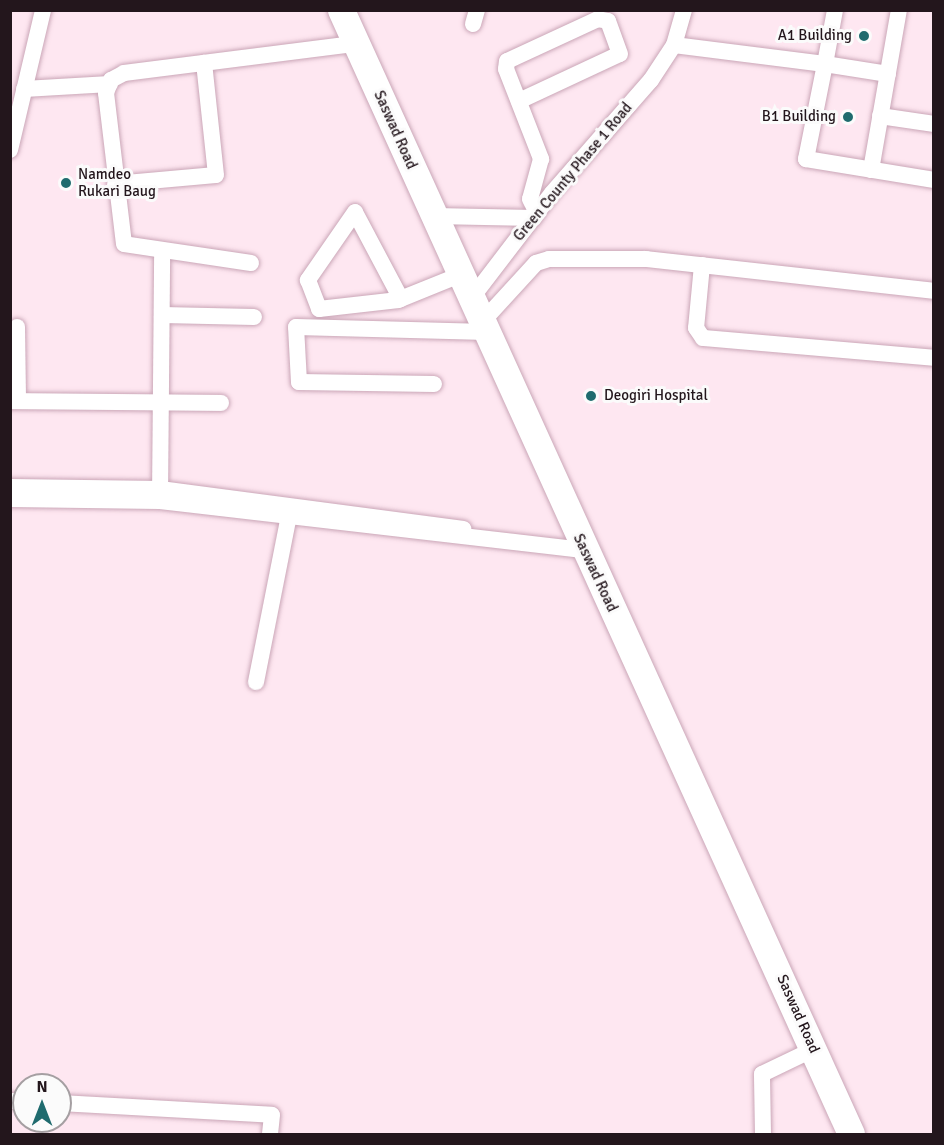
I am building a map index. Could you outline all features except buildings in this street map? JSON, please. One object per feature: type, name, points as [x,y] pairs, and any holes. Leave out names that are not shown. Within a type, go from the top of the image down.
[{"type":"highway","name":"Saswad Road","points":[[343,11],[355,44],[851,1134]]},
{"type":"street","points":[[10,150],[43,10]]},
{"type":"street","points":[[684,10],[674,45],[888,74]]},
{"type":"street","points":[[835,10],[806,159],[933,180]]},
{"type":"street","points":[[871,170],[899,10]]},
{"type":"street","points":[[434,216],[536,215],[530,199],[541,159],[506,69],[509,58],[598,19],[608,21],[620,54],[519,101]]},
{"type":"street","points":[[251,262],[124,244],[115,184],[106,93],[110,84],[124,73],[355,44]]},
{"type":"street","name":"Green County Phase 1 Road","points":[[480,318],[536,215],[674,45]]},
{"type":"street","points":[[115,184],[216,175],[204,63]]},
{"type":"street","points":[[24,89],[110,84]]},
{"type":"street","points":[[880,116],[933,124]]},
{"type":"street","points":[[401,299],[356,212],[308,280],[318,306],[401,299],[460,275]]},
{"type":"street","points":[[160,495],[162,254]]},
{"type":"street","points":[[434,384],[299,382],[296,327],[480,318],[537,263],[549,259],[702,265],[933,291]]},
{"type":"street","points":[[702,265],[696,328],[703,338],[933,358]]},
{"type":"street","points":[[162,315],[254,317]]},
{"type":"street","points":[[17,327],[14,401],[161,400],[221,403]]},
{"type":"street","points":[[13,495],[160,495],[582,545]]},
{"type":"street","points":[[256,682],[290,512]]},
{"type":"street","points":[[763,1134],[762,1074],[814,1049]]},
{"type":"street","points":[[72,1104],[272,1115],[270,1134]]},
{"type":"place","name":"A1 Building","points":[[864,36]]},
{"type":"place","name":"B1 Building","points":[[848,117]]},
{"type":"place","name":"Namdeo Rukari Baug","points":[[66,183]]},
{"type":"place","name":"Deogiri Hospital","points":[[591,396]]}]
